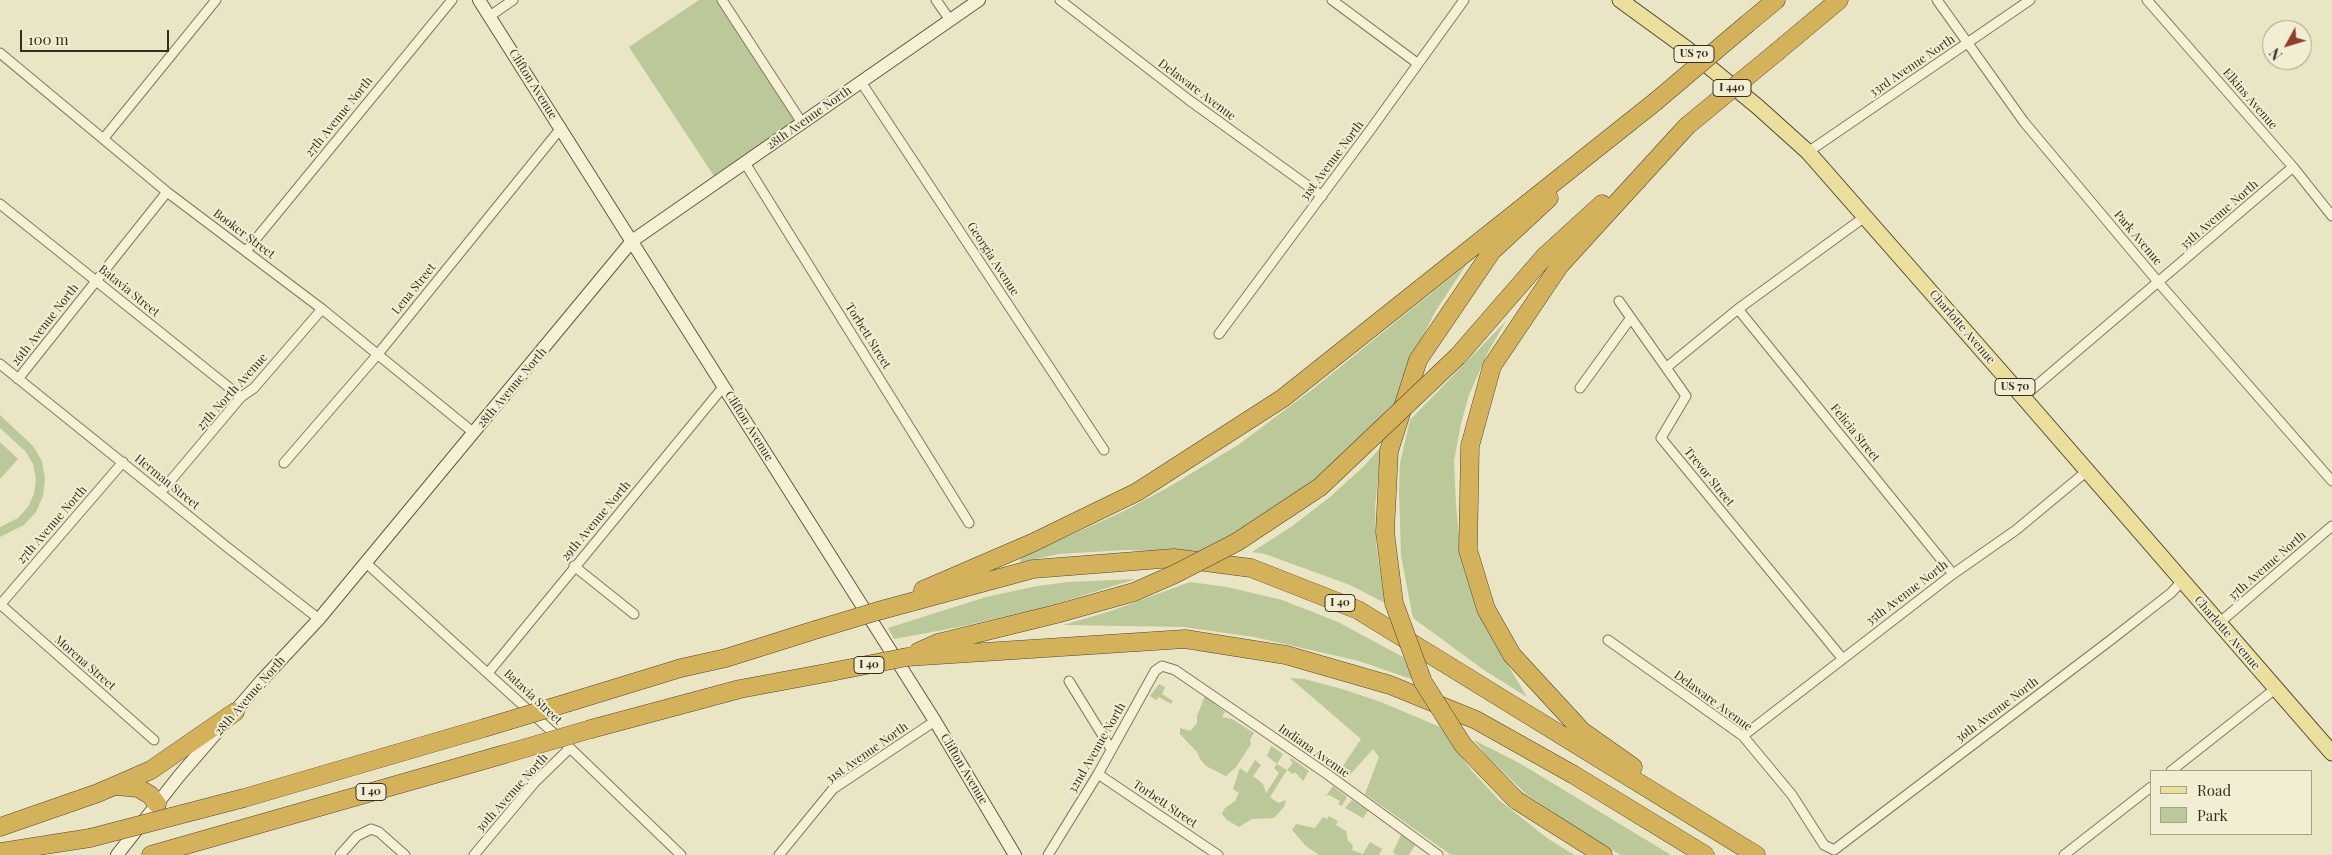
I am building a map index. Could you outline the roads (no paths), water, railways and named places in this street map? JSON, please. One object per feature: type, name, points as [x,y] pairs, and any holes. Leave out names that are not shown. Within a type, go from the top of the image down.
[{"type":"highway","points":[[878,611],[1032,542],[1137,492],[1283,398],[1655,102],[1776,0]]},
{"type":"highway","name":"I 440","points":[[1687,126],[1839,0]]},
{"type":"highway","points":[[1603,855],[1516,800],[1463,746],[1423,682],[1394,603],[1385,532],[1389,451],[1418,360],[1492,251],[1655,102]]},
{"type":"highway","points":[[908,657],[938,643],[1056,614],[1134,592],[1175,574],[1237,542],[1320,487],[1458,356],[1546,256],[1687,126]]},
{"type":"highway","points":[[1687,126],[1560,265],[1492,366],[1470,446],[1468,550],[1486,609],[1512,655],[1582,731],[1752,852]]},
{"type":"highway","name":"I 40","points":[[0,852],[90,838],[244,798],[681,668],[726,658],[878,611],[1033,569],[1174,558],[1252,568],[1358,610],[1752,852]]},
{"type":"highway","name":"I 40","points":[[151,855],[591,729],[740,689],[908,657],[1185,639],[1286,655],[1390,685],[1476,720],[1574,775],[1705,855]]},
{"type":"highway","points":[[0,827],[115,786],[165,761],[235,712]]},
{"type":"highway","points":[[115,786],[138,788],[150,795],[157,804]]},
{"type":"main road","name":"Clifton Avenue","points":[[479,0],[935,721],[1015,855]]},
{"type":"main road","name":"28th Avenue North","points":[[116,855],[235,712],[319,619],[632,241],[979,0]]},
{"type":"main road","name":"Charlotte Avenue","points":[[1620,0],[1686,48],[1758,107],[1808,152],[2024,397],[2218,624],[2332,753]]},
{"type":"street","points":[[104,138],[216,0]]},
{"type":"street","name":"27th Avenue North","points":[[246,250],[452,0]]},
{"type":"street","points":[[490,16],[513,0]]},
{"type":"street","points":[[722,0],[802,124]]},
{"type":"street","points":[[936,0],[950,20]]},
{"type":"street","name":"Delaware Avenue","points":[[1060,0],[1189,100],[1322,196]]},
{"type":"street","points":[[1332,0],[1417,63]]},
{"type":"street","name":"31st Avenue North","points":[[1219,334],[1464,0]]},
{"type":"street","name":"Park Avenue","points":[[1937,0],[2024,122],[2159,283],[2332,481]]},
{"type":"street","name":"33rd Avenue North","points":[[1808,152],[2030,0]]},
{"type":"street","name":"Elkins Avenue","points":[[2147,0],[2293,167],[2332,216]]},
{"type":"street","name":"Booker Street","points":[[0,53],[167,192],[322,309],[474,434]]},
{"type":"street","name":"Georgia Avenue","points":[[862,82],[1104,450]]},
{"type":"street","name":"Lena Street","points":[[284,463],[378,354],[561,128]]},
{"type":"street","name":"Torbett Street","points":[[745,163],[969,523]]},
{"type":"street","name":"35th Avenue North","points":[[2024,397],[2293,167]]},
{"type":"street","name":"26th Avenue North","points":[[18,379],[167,192]]},
{"type":"street","name":"Batavia Street","points":[[0,204],[242,397]]},
{"type":"street","points":[[1667,367],[1738,309],[1866,216]]},
{"type":"street","name":"Trevor Street","points":[[1619,301],[1686,396],[1662,438],[1842,658]]},
{"type":"street","name":"27th North Avenue","points":[[161,492],[242,397],[254,388],[322,309]]},
{"type":"street","name":"Felicia Street","points":[[1738,309],[1954,574]]},
{"type":"street","points":[[1580,388],[1630,319]]},
{"type":"street","name":"Herman Street","points":[[0,364],[319,619]]},
{"type":"street","name":"29th Avenue North","points":[[488,673],[574,566],[724,386]]},
{"type":"street","name":"27th Avenue North","points":[[0,604],[123,462]]},
{"type":"street","name":"35th Avenue North","points":[[1743,736],[1842,658],[2016,530],[2087,471]]},
{"type":"street","name":"37th Avenue North","points":[[2218,624],[2332,526]]},
{"type":"street","name":"Batavia Street","points":[[365,562],[570,748],[681,855]]},
{"type":"street","points":[[574,566],[634,614]]},
{"type":"street","name":"36th Avenue North","points":[[1824,846],[1834,850],[2171,593],[2182,581]]},
{"type":"street","name":"Morena Street","points":[[0,604],[154,740]]},
{"type":"street","name":"Delaware Avenue","points":[[1608,640],[1743,736],[1792,795],[1824,846]]},
{"type":"street","name":"32nd Avenue North","points":[[1048,855],[1098,774],[1155,671],[1162,666],[1174,670]]},
{"type":"street","name":"Indiana Avenue","points":[[1174,670],[1327,774],[1438,855]]},
{"type":"street","points":[[1070,681],[1111,749]]},
{"type":"street","points":[[2172,770],[2275,689]]},
{"type":"street","name":"31st Avenue North","points":[[778,855],[833,789],[935,721]]},
{"type":"street","name":"30th Avenue North","points":[[474,855],[535,782],[570,748]]},
{"type":"street","name":"Torbett Street","points":[[1098,774],[1218,855]]},
{"type":"street","points":[[2064,855],[2150,788]]},
{"type":"street","points":[[340,855],[357,836],[371,829],[380,832],[405,855]]}]
